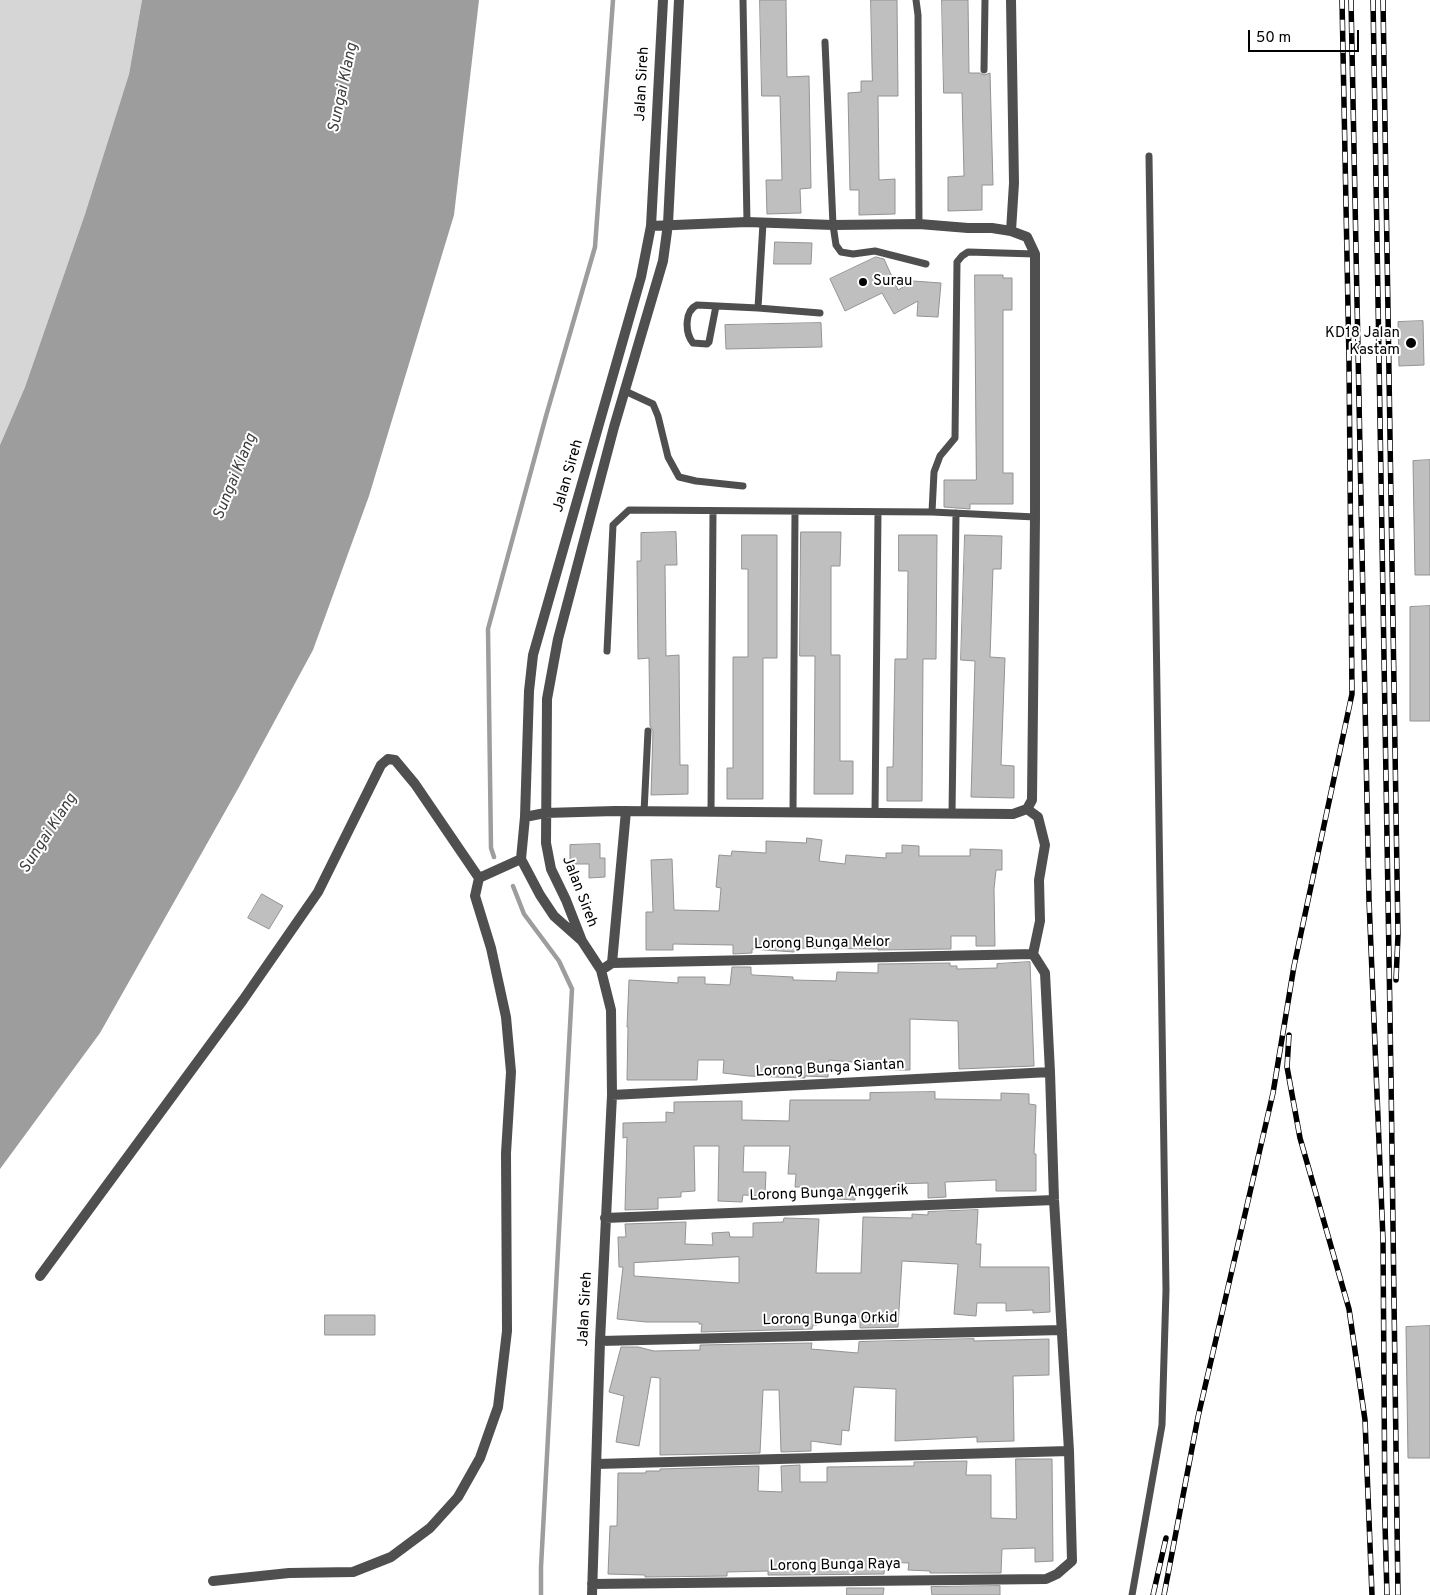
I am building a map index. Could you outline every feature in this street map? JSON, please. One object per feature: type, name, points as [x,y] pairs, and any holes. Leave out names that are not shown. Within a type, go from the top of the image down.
[{"type":"street","name":"Jalan Sireh","points":[[582,941],[554,916],[540,895],[521,859],[525,817],[527,724],[534,655],[641,277],[651,226],[663,0]]},
{"type":"street","name":"Jalan Sireh","points":[[592,1595],[600,1341],[612,1095],[611,1010],[601,970],[582,941],[552,869],[546,843],[547,699],[552,668],[576,572],[625,391],[663,261],[668,224],[680,0]]},
{"type":"street","points":[[1011,0],[1014,183],[1011,231]]},
{"type":"street","points":[[525,817],[545,813],[626,811],[1013,814],[1027,809],[1032,800],[1036,254],[1027,237],[1011,231],[992,228],[919,224],[833,225],[747,222],[651,226]]},
{"type":"street","points":[[40,1276],[243,1000],[318,892],[381,765],[388,759],[395,760],[415,784],[479,878],[475,896],[491,948],[506,1017],[511,1072],[506,1153],[507,1331],[498,1407],[480,1458],[458,1497],[430,1528],[391,1557],[353,1572],[289,1573],[212,1581]]},
{"type":"street","points":[[597,1464],[1069,1451],[1054,1200],[1045,973],[1033,954],[1040,922],[1039,880],[1045,845],[1038,817],[1027,809]]},
{"type":"street","points":[[601,970],[612,964],[626,811]]},
{"type":"street","points":[[479,878],[521,859]]},
{"type":"street","name":"Lorong Bunga Melor","points":[[612,964],[1033,954]]},
{"type":"street","name":"Lorong Bunga Siantan","points":[[612,1095],[1050,1072]]},
{"type":"street","name":"Lorong Bunga Anggerik","points":[[605,1218],[1054,1200]]},
{"type":"street","name":"Lorong Bunga Orkid","points":[[600,1341],[1062,1330]]},
{"type":"street","name":"Lorong Bunga Raya","points":[[592,1584],[1046,1579],[1057,1574],[1072,1561],[1069,1451]]},
{"type":"lane","points":[[742,0],[747,222]]},
{"type":"lane","points":[[916,0],[918,15],[919,224]]},
{"type":"lane","points":[[984,70],[985,0]]},
{"type":"lane","points":[[825,42],[833,225],[836,245],[841,252],[853,254],[875,251],[926,264]]},
{"type":"lane","points":[[1132,1595],[1162,1424],[1166,1290],[1149,156]]},
{"type":"lane","points":[[758,308],[763,222]]},
{"type":"lane","points":[[932,512],[934,472],[940,456],[955,438],[958,262],[968,252],[1036,254]]},
{"type":"lane","points":[[716,306],[709,342],[707,344],[692,343],[687,332],[689,311],[697,305],[758,308],[820,313]]},
{"type":"lane","points":[[625,391],[653,404],[658,416],[668,457],[679,477],[696,481],[743,486]]},
{"type":"lane","points":[[607,651],[613,525],[629,510],[932,512],[1035,516]]},
{"type":"lane","points":[[711,812],[713,511]]},
{"type":"lane","points":[[793,813],[795,512]]},
{"type":"lane","points":[[875,813],[878,512]]},
{"type":"lane","points":[[952,814],[956,513]]},
{"type":"lane","points":[[644,812],[648,731]]},
{"type":"shaded area","points":[[0,0],[142,0],[129,74],[85,214],[25,387],[0,445]]},
{"type":"water","name":"Sungai Klang","points":[[142,0],[479,0],[454,215],[369,496],[313,650],[239,787],[100,1033],[0,1169],[0,445],[25,387],[85,214],[129,74]]},
{"type":"building","points":[[760,0],[786,0],[787,77],[809,76],[811,188],[800,189],[801,213],[767,214],[766,180],[782,180],[780,96],[762,96]]},
{"type":"building","points":[[871,0],[897,0],[898,96],[878,96],[879,180],[895,179],[895,214],[859,215],[859,190],[850,190],[848,93],[861,92],[861,81],[872,81]]},
{"type":"building","points":[[942,0],[968,0],[969,73],[984,75],[990,73],[993,185],[982,185],[982,210],[948,211],[948,177],[964,176],[962,93],[944,93]]},
{"type":"building","points":[[775,242],[812,243],[811,264],[774,264]]},
{"type":"building","points":[[876,257],[884,259],[898,290],[913,281],[941,283],[938,317],[917,316],[918,301],[894,314],[882,293],[845,311],[830,279]]},
{"type":"building","points":[[975,275],[1003,275],[1003,278],[1012,278],[1012,310],[1003,310],[1003,473],[1013,473],[1013,504],[970,504],[970,509],[944,507],[944,480],[976,480]]},
{"type":"building","name":"KD18 Jalan Kastam","points":[[1423,321],[1424,365],[1399,366],[1398,322]]},
{"type":"building","points":[[821,323],[822,347],[726,349],[725,325]]},
{"type":"building","points":[[1430,460],[1430,575],[1415,575],[1413,461]]},
{"type":"building","points":[[676,532],[677,565],[665,565],[666,656],[679,655],[680,765],[688,765],[688,794],[651,795],[653,731],[650,726],[649,658],[638,659],[637,561],[641,561],[641,533]]},
{"type":"building","points":[[801,532],[841,532],[840,566],[831,566],[831,655],[840,655],[840,761],[853,761],[853,794],[814,794],[815,656],[800,656]]},
{"type":"building","points":[[742,535],[777,535],[777,658],[763,658],[763,799],[727,799],[727,768],[733,768],[733,657],[748,657],[748,569],[742,569]]},
{"type":"building","points":[[899,535],[937,535],[936,659],[923,659],[922,801],[887,801],[887,767],[893,767],[895,659],[907,659],[908,571],[899,571]]},
{"type":"building","points":[[965,535],[1002,536],[1001,569],[993,569],[990,657],[1005,658],[1001,765],[1014,766],[1014,798],[971,797],[975,661],[961,660]]},
{"type":"building","points":[[1430,606],[1430,721],[1410,721],[1410,607]]},
{"type":"building","points":[[807,838],[822,840],[819,861],[845,864],[846,855],[886,858],[886,853],[902,853],[902,845],[919,846],[919,856],[970,856],[970,849],[1002,850],[1002,870],[996,870],[994,889],[995,946],[976,946],[976,936],[951,936],[951,949],[796,948],[794,952],[752,949],[752,953],[733,954],[733,945],[673,944],[673,950],[646,950],[646,912],[653,912],[651,860],[672,859],[674,910],[719,911],[721,888],[716,887],[719,855],[731,856],[732,851],[766,853],[766,841],[806,843]]},
{"type":"building","points":[[600,844],[600,858],[605,858],[605,877],[589,878],[589,864],[570,864],[570,845]]},
{"type":"building","points":[[262,894],[283,906],[269,929],[248,918]]},
{"type":"building","points":[[1030,962],[1034,1066],[959,1069],[958,1021],[910,1019],[910,1070],[887,1070],[887,1065],[829,1060],[828,1077],[749,1076],[723,1073],[724,1060],[698,1060],[697,1080],[627,1080],[629,980],[678,983],[678,977],[705,977],[705,984],[730,985],[732,967],[751,967],[751,974],[753,975],[793,977],[793,980],[836,981],[837,972],[878,973],[878,964],[950,963],[950,966],[957,966],[957,969],[997,968],[997,964]]},
{"type":"building","points":[[935,1092],[935,1099],[1001,1100],[1001,1093],[1029,1094],[1029,1104],[1036,1105],[1034,1154],[1036,1154],[1036,1191],[996,1191],[996,1180],[945,1182],[946,1197],[928,1198],[928,1183],[895,1184],[895,1192],[855,1192],[855,1200],[837,1199],[837,1196],[802,1194],[803,1187],[795,1187],[796,1174],[788,1174],[790,1146],[744,1146],[743,1172],[766,1172],[765,1196],[743,1195],[742,1202],[718,1201],[719,1146],[694,1146],[695,1191],[681,1192],[681,1197],[658,1198],[658,1209],[625,1210],[627,1137],[623,1138],[623,1123],[666,1122],[666,1112],[674,1113],[674,1102],[742,1101],[742,1120],[789,1121],[790,1100],[870,1100],[870,1093]]},
{"type":"building","points":[[978,1210],[976,1244],[981,1244],[980,1267],[1049,1267],[1050,1312],[1033,1313],[1033,1310],[1006,1311],[1006,1303],[977,1303],[976,1316],[954,1314],[958,1264],[902,1261],[898,1327],[860,1328],[860,1317],[817,1316],[817,1325],[813,1325],[812,1329],[701,1332],[702,1324],[699,1324],[699,1322],[646,1322],[617,1319],[623,1267],[619,1267],[618,1237],[626,1237],[625,1224],[686,1222],[685,1244],[713,1245],[712,1233],[729,1232],[730,1237],[753,1237],[753,1223],[783,1222],[784,1218],[819,1219],[816,1273],[861,1273],[863,1217],[912,1218],[912,1214],[928,1215],[928,1212]],"holes":[[[739,1257],[739,1283],[634,1276],[634,1263]]]},
{"type":"building","points":[[325,1315],[375,1315],[375,1335],[325,1335]]},
{"type":"building","points":[[1430,1326],[1430,1458],[1408,1458],[1406,1327]]},
{"type":"building","points":[[974,1339],[974,1341],[1049,1339],[1049,1375],[1013,1376],[1014,1441],[977,1442],[977,1437],[895,1441],[896,1389],[854,1387],[849,1431],[842,1430],[841,1445],[811,1441],[811,1451],[781,1452],[779,1390],[763,1390],[760,1453],[660,1455],[660,1378],[651,1377],[639,1446],[616,1442],[624,1396],[609,1392],[621,1347],[638,1347],[654,1351],[700,1350],[700,1345],[812,1343],[811,1349],[858,1353],[859,1342]]},
{"type":"building","points":[[1016,1459],[1052,1459],[1053,1561],[1035,1562],[1035,1548],[1002,1549],[1001,1573],[930,1573],[930,1571],[908,1570],[909,1563],[885,1562],[884,1574],[768,1575],[768,1571],[727,1572],[727,1576],[645,1577],[645,1575],[608,1574],[610,1526],[617,1526],[618,1473],[646,1473],[646,1471],[660,1471],[660,1469],[759,1466],[758,1491],[782,1492],[781,1466],[800,1465],[800,1482],[827,1482],[827,1467],[914,1466],[914,1462],[967,1461],[966,1475],[991,1475],[991,1518],[1016,1519]]},
{"type":"building","points":[[1000,1586],[1000,1595],[932,1595],[931,1587]]},
{"type":"building","points":[[847,1588],[884,1588],[883,1595],[847,1595]]},
{"type":"waterway","points":[[494,857],[491,848],[488,629],[546,416],[595,247],[613,0]]},
{"type":"waterway","points":[[513,886],[524,914],[559,961],[572,989],[541,1595]]},
{"type":"railway","points":[[1164,1595],[1198,1417],[1273,1093],[1294,966],[1352,694],[1349,360],[1342,0]]},
{"type":"railway","points":[[1351,0],[1369,900],[1383,1239],[1387,1595]]},
{"type":"railway","points":[[1373,0],[1398,1595]]},
{"type":"railway","points":[[1383,0],[1398,935],[1396,980]]},
{"type":"railway","points":[[1289,1035],[1287,1067],[1300,1138],[1349,1309],[1365,1420],[1372,1595]]},
{"type":"railway","points":[[1153,1595],[1166,1538]]},
{"type":"place","name":"Surau","points":[[863,282]]},
{"type":"place","name":"KD18 Jalan Kastam","points":[[1411,343]]}]
